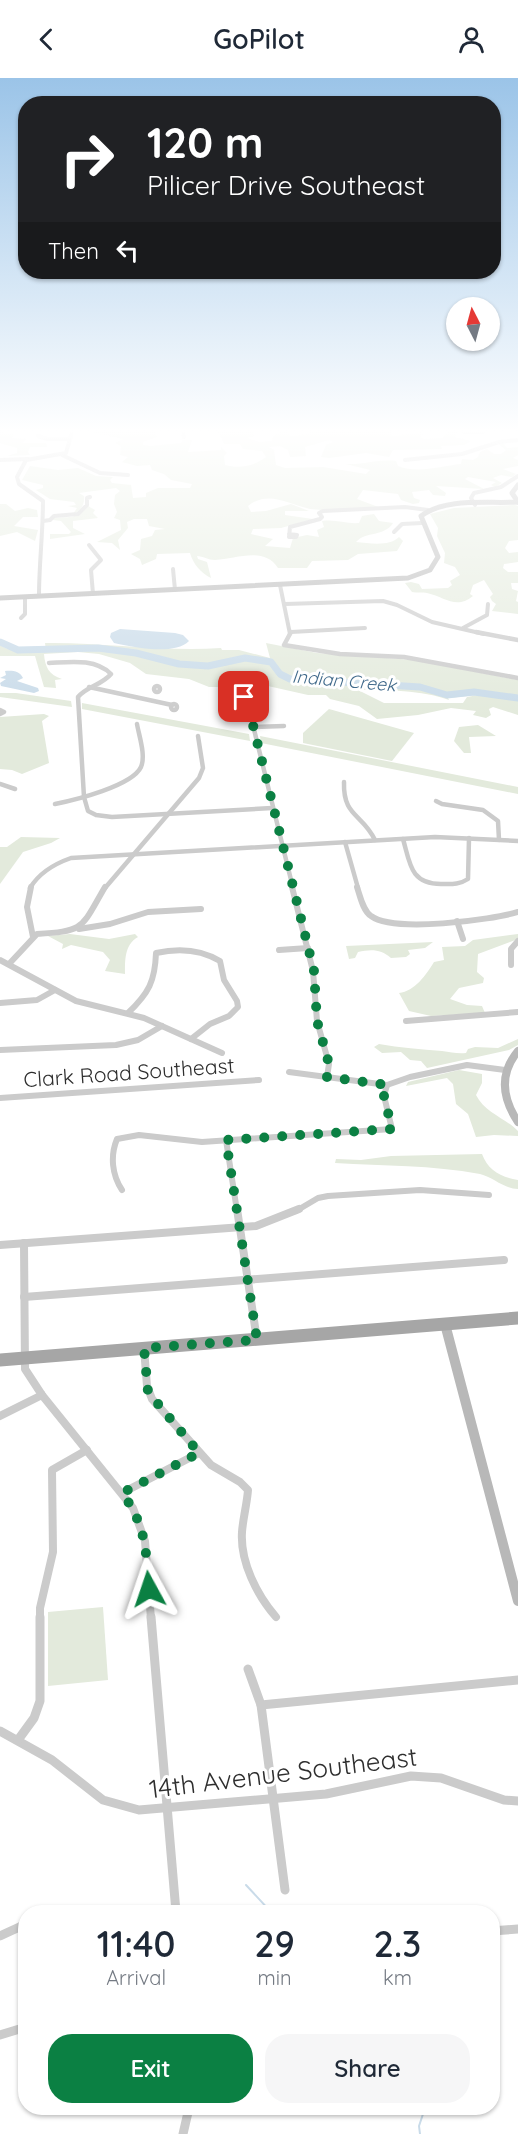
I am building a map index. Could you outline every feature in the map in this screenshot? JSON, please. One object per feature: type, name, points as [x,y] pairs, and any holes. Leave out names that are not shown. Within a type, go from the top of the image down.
[{"type":"main road","points":[[0,598],[394,580],[424,574],[434,567],[438,557],[424,528]]},
{"type":"main road","points":[[518,1051],[505,1070],[504,1094],[518,1122]]},
{"type":"main road","points":[[0,1360],[518,1318]]},
{"type":"main road","points":[[446,1324],[518,1601]]},
{"type":"street","points":[[39,596],[39,552],[42,528]]},
{"type":"street","points":[[289,534],[290,528]]},
{"type":"street","points":[[393,532],[398,528]]},
{"type":"street","points":[[89,545],[101,560],[91,570],[93,594]]},
{"type":"street","points":[[172,569],[175,590]]},
{"type":"street","points":[[280,585],[291,632],[284,645],[340,654],[404,657],[518,678]]},
{"type":"street","points":[[21,618],[25,614],[25,597]]},
{"type":"street","points":[[285,604],[383,601],[394,604],[414,616],[439,624],[518,640]]},
{"type":"street","points":[[463,628],[487,615],[488,604]]},
{"type":"street","points":[[291,632],[365,628]]},
{"type":"street","points":[[49,663],[85,663],[110,671],[110,677],[106,680],[80,693],[78,702],[84,797],[88,811],[103,817],[272,808]]},
{"type":"street","points":[[88,687],[172,705]]},
{"type":"street","points":[[146,700],[156,691]]},
{"type":"street","points":[[247,701],[281,846],[314,971],[317,1021],[329,1064],[327,1077]]},
{"type":"street","points":[[0,710],[3,712],[0,714]]},
{"type":"street","points":[[55,804],[84,797],[127,779],[138,771],[142,763],[137,724]]},
{"type":"street","points":[[254,728],[284,726]]},
{"type":"street","points":[[76,930],[88,919],[109,881],[135,854],[202,773],[198,736]]},
{"type":"street","points":[[344,782],[342,800],[345,806],[366,824],[375,840]]},
{"type":"street","points":[[0,784],[15,789]]},
{"type":"street","points":[[436,801],[489,813],[498,821],[499,840]]},
{"type":"street","points":[[403,838],[417,878],[423,883],[434,885],[459,884],[468,879],[469,838]]},
{"type":"street","points":[[33,936],[27,898],[37,880],[48,867],[71,858],[403,838],[518,840]]},
{"type":"street","points":[[345,842],[365,910],[374,919],[399,924],[492,919],[518,912]]},
{"type":"street","points":[[9,964],[37,934],[111,924],[148,912],[201,909]]},
{"type":"street","points":[[457,921],[463,939]]},
{"type":"street","points":[[511,965],[511,949],[518,941]]},
{"type":"street","points":[[279,950],[308,948]]},
{"type":"street","points":[[128,1013],[143,999],[155,976],[156,952],[194,950],[214,955],[220,961],[224,980],[237,1001],[238,1008],[229,1016],[210,1024],[190,1039]]},
{"type":"street","points":[[0,960],[55,990],[90,1005],[128,1013],[222,1053]]},
{"type":"street","points":[[0,1004],[37,1000],[55,990]]},
{"type":"street","points":[[406,1021],[518,1012]]},
{"type":"street","points":[[0,1050],[62,1046],[122,1046],[145,1039],[162,1026]]},
{"type":"street","points":[[289,1072],[387,1085],[410,1077],[467,1065],[505,1070]]},
{"type":"street","name":"Clark Road Southeast","points":[[0,1098],[259,1080]]},
{"type":"street","points":[[122,1190],[116,1184],[113,1150],[117,1139],[144,1135],[193,1142],[392,1129],[384,1096],[387,1085]]},
{"type":"street","points":[[226,1140],[257,1340]]},
{"type":"street","points":[[0,1245],[239,1227],[273,1222],[290,1215],[318,1198],[328,1196],[420,1190],[489,1195]]},
{"type":"street","points":[[24,1244],[25,1369],[42,1395],[133,1508],[145,1542],[175,1905]]},
{"type":"street","points":[[24,1297],[504,1260]]},
{"type":"street","points":[[144,1348],[148,1392],[199,1453],[219,1471],[243,1482],[248,1490],[242,1535],[243,1548],[261,1599],[276,1617]]},
{"type":"street","points":[[0,1416],[42,1395]]},
{"type":"street","points":[[18,1740],[34,1718],[40,1701],[40,1608],[53,1552],[52,1470],[87,1450]]},
{"type":"street","points":[[122,1493],[199,1453]]},
{"type":"street","points":[[248,1669],[261,1706],[285,1890]]},
{"type":"street","points":[[261,1706],[518,1680]]},
{"type":"street","name":"14th Avenue Southeast","points":[[0,1731],[68,1772],[103,1800],[139,1810],[167,1810],[340,1792],[411,1776],[441,1778],[504,1800],[518,1801]]},
{"type":"street","points":[[0,1936],[18,1928]]},
{"type":"street","points":[[500,1930],[518,1929]]},
{"type":"street","points":[[0,2035],[18,2029]]},
{"type":"street","points":[[183,2134],[187,2115]]},
{"type":"shaded area","points":[[0,528],[38,530],[35,541],[17,532],[0,536]]},
{"type":"shaded area","points":[[67,528],[73,528],[85,534],[50,539],[50,534],[69,534],[71,532]]},
{"type":"shaded area","points":[[121,528],[128,528],[118,540],[120,550],[112,543],[97,542],[121,530]]},
{"type":"shaded area","points":[[159,528],[281,528],[253,529],[251,534],[273,539],[265,546],[290,548],[293,538],[307,535],[319,537],[317,530],[322,528],[388,528],[365,536],[356,542],[384,543],[399,537],[403,541],[397,551],[358,554],[348,560],[312,561],[307,568],[278,568],[265,557],[249,555],[215,560],[197,556],[198,559],[207,562],[211,578],[198,568],[190,553],[157,554],[156,559],[142,565],[140,559],[131,554],[140,550],[141,539],[152,536],[155,530],[165,529]]},
{"type":"shaded area","points":[[438,528],[518,528],[518,540],[509,541],[505,548],[509,553],[518,552],[518,562],[504,564],[503,568],[508,572],[518,572],[518,583],[511,583],[512,589],[518,591],[516,601],[518,602],[518,614],[492,611],[496,604],[490,597],[493,594],[484,580],[473,585],[470,594],[473,596],[461,602],[450,601],[427,593],[412,592],[405,583],[419,584],[422,589],[448,588],[452,585],[450,581],[460,575],[455,567],[444,563],[445,553],[437,536]]},
{"type":"shaded area","points":[[45,643],[67,643],[177,649],[221,648],[270,658],[266,643],[317,653],[414,660],[518,680],[518,699],[510,698],[518,701],[518,715],[493,707],[489,709],[491,715],[486,718],[473,715],[476,711],[451,708],[418,715],[377,719],[359,706],[330,699],[326,695],[308,695],[259,684],[247,687],[209,687],[189,679],[146,674],[130,663],[99,654],[78,652],[44,654],[48,670],[62,679],[55,680],[56,688],[44,687],[35,656],[0,656],[0,645],[16,651],[46,651]],"holes":[[[358,690],[416,692],[449,700],[448,698],[478,695],[467,697],[463,703],[384,703]]]},
{"type":"shaded area","points":[[0,693],[71,701],[72,707],[0,697]]},
{"type":"shaded area","points":[[82,703],[249,734],[250,741],[82,709]]},
{"type":"shaded area","points":[[329,709],[414,733],[392,761],[303,743],[303,733]]},
{"type":"shaded area","points":[[44,714],[49,716],[42,721],[49,763],[22,774],[0,769],[0,717]]},
{"type":"shaded area","points":[[478,725],[496,736],[469,737],[471,753],[464,753],[454,741],[459,727]]},
{"type":"shaded area","points":[[260,736],[518,787],[518,794],[261,743]]},
{"type":"shaded area","points":[[21,837],[60,838],[23,852],[0,884],[0,847],[7,847]]},
{"type":"shaded area","points":[[70,934],[109,939],[135,934],[138,937],[133,940],[128,949],[125,974],[105,971],[110,960],[103,952],[71,945],[62,949],[63,944],[48,936]]},
{"type":"shaded area","points":[[518,934],[518,939],[478,954],[477,972],[484,978],[483,983],[459,988],[450,999],[467,1005],[482,1006],[485,1013],[431,1016],[409,1011],[399,993],[415,986],[434,962],[444,960],[442,947],[465,946],[473,940]]},
{"type":"shaded area","points":[[433,942],[425,948],[408,950],[410,954],[406,957],[391,958],[380,951],[372,950],[358,952],[355,958],[349,959],[346,946]]},
{"type":"shaded area","points":[[518,1039],[518,1045],[509,1050],[427,1068],[421,1061],[410,1060],[401,1052],[382,1053],[374,1047],[379,1044],[466,1053],[468,1049],[475,1047],[498,1048]]},
{"type":"shaded area","points":[[459,1070],[482,1074],[482,1083],[476,1095],[484,1106],[513,1126],[518,1131],[518,1136],[476,1137],[468,1114],[456,1104],[453,1084],[447,1078],[406,1086],[408,1082]]},
{"type":"shaded area","points":[[482,1154],[496,1172],[518,1180],[518,1189],[508,1187],[480,1174],[462,1171],[335,1163],[336,1159],[361,1160],[391,1156]]},
{"type":"shaded area","points":[[103,1607],[108,1680],[48,1686],[48,1612]]},
{"type":"water","points":[[120,629],[175,633],[183,635],[189,641],[182,646],[164,649],[114,643],[110,637],[111,633]]},
{"type":"water","points":[[5,671],[18,672],[23,678],[17,681],[38,688],[39,691],[34,693],[1,686],[0,683],[6,679],[0,678],[6,675]]},
{"type":"waterway","name":"Indian Creek","points":[[0,642],[18,650],[98,648],[136,653],[179,664],[208,666],[245,658],[271,662],[280,674],[290,679],[420,687],[447,695],[474,692],[518,698]]},
{"type":"waterway","points":[[246,1885],[265,1905]]},
{"type":"waterway","points":[[420,2134],[419,2126],[423,2115]]},
{"type":"route","points":[[149,1589],[141,1524],[122,1493],[199,1453],[148,1392],[144,1348],[257,1340],[226,1140],[392,1129],[384,1096],[387,1085],[327,1077],[330,1068],[317,1021],[314,971],[247,701],[241,700],[244,697]]}]
